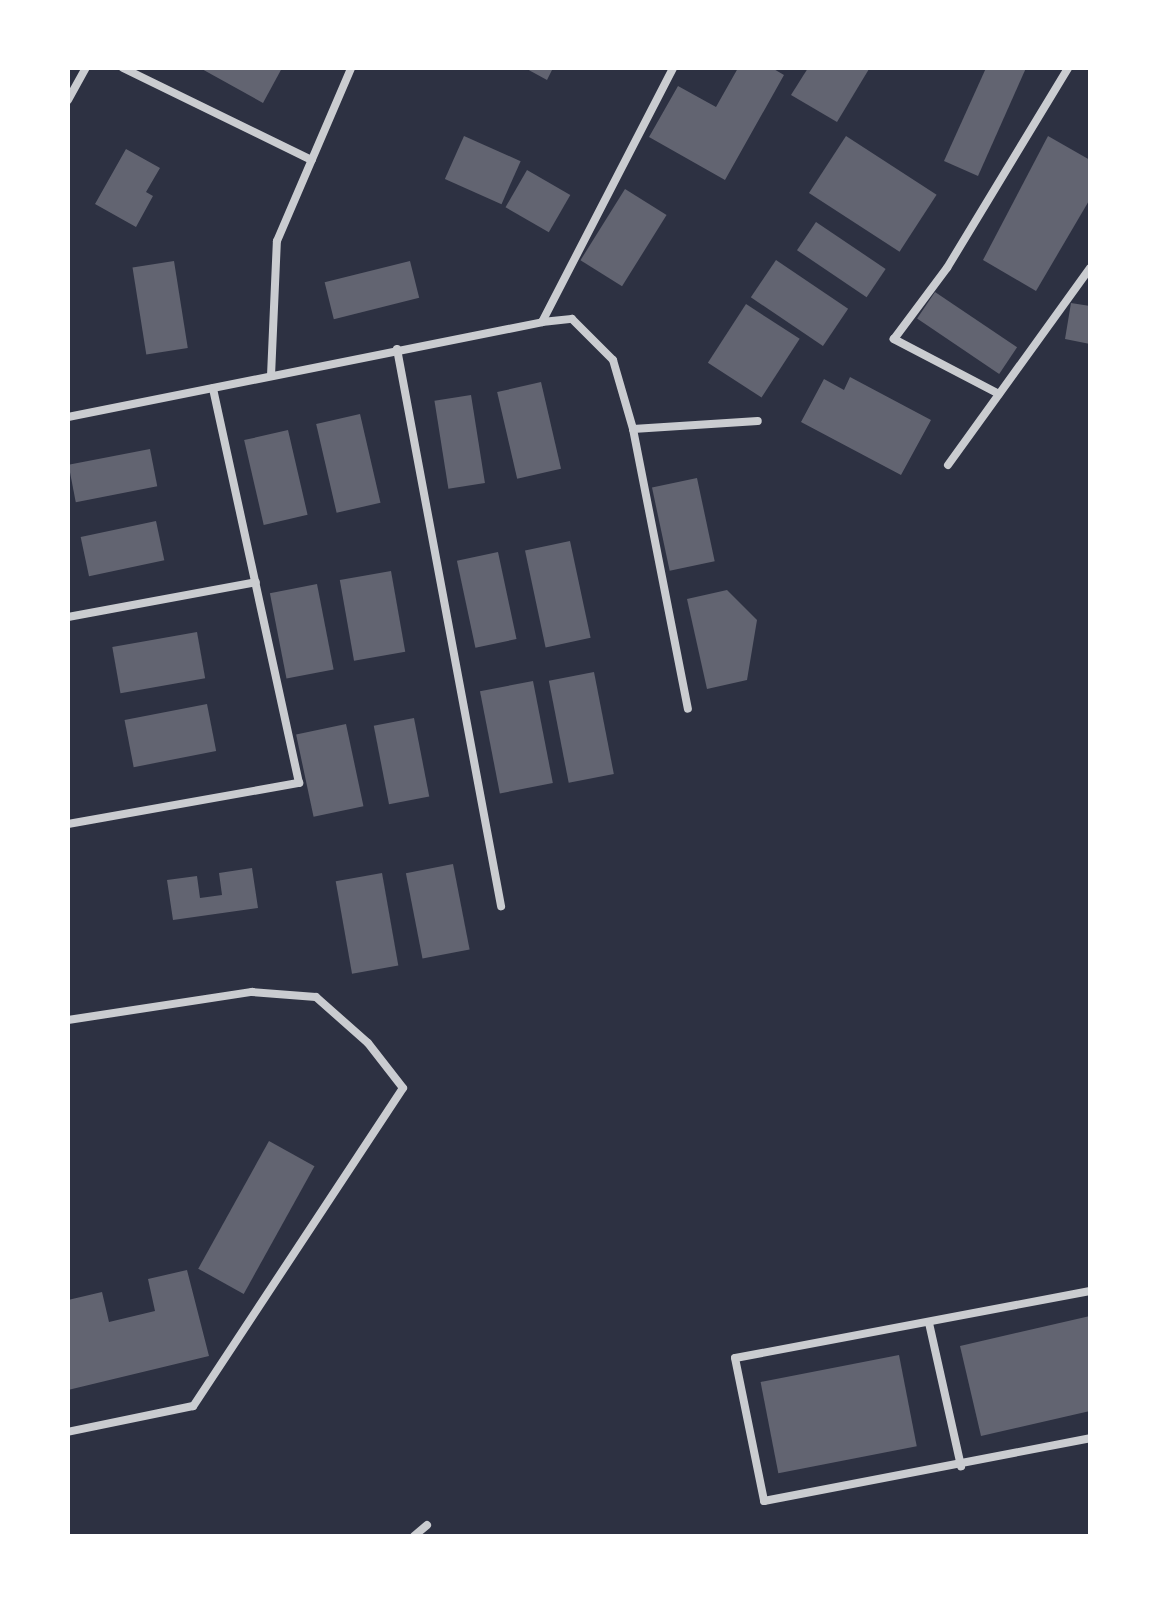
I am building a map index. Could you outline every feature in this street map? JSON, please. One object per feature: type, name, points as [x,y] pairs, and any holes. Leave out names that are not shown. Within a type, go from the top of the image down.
[{"type":"street","points":[[68,100],[86,68]]},
{"type":"street","points":[[123,68],[312,160]]},
{"type":"street","points":[[271,376],[277,241],[351,68]]},
{"type":"street","points":[[542,322],[673,68]]},
{"type":"street","points":[[999,394],[894,339],[947,268],[1068,68]]},
{"type":"street","points":[[948,465],[1090,268]]},
{"type":"street","points":[[68,417],[397,349],[572,319],[613,360],[633,429],[688,709]]},
{"type":"street","points":[[397,349],[501,906]]},
{"type":"street","points":[[68,824],[299,783],[213,388]]},
{"type":"street","points":[[633,429],[758,421]]},
{"type":"street","points":[[68,617],[256,582]]},
{"type":"street","points":[[68,1020],[252,992],[316,997],[368,1043],[403,1088],[193,1406],[68,1432]]},
{"type":"street","points":[[1090,1291],[735,1358],[764,1501],[961,1466],[1090,1438]]},
{"type":"street","points":[[929,1323],[961,1466]]},
{"type":"street","points":[[414,1536],[427,1525]]},
{"type":"building","points":[[200,68],[282,68],[263,103]]},
{"type":"building","points":[[525,68],[553,68],[547,80]]},
{"type":"building","points":[[738,68],[772,68],[784,75],[725,180],[649,137],[678,86],[716,107]]},
{"type":"building","points":[[808,68],[869,69],[837,122],[791,95]]},
{"type":"building","points":[[986,68],[1026,68],[978,176],[944,161]]},
{"type":"building","points":[[464,136],[521,161],[502,204],[445,179]]},
{"type":"building","points":[[846,136],[937,195],[900,252],[809,193]]},
{"type":"building","points":[[1048,136],[1090,160],[1090,199],[1036,291],[983,260]]},
{"type":"building","points":[[126,149],[160,168],[146,192],[153,196],[136,227],[95,204]]},
{"type":"building","points":[[527,170],[570,195],[549,232],[506,207]]},
{"type":"building","points":[[625,189],[667,215],[622,286],[580,260]]},
{"type":"building","points":[[816,222],[886,269],[867,297],[797,250]]},
{"type":"building","points":[[776,260],[848,309],[823,346],[751,297]]},
{"type":"building","points":[[174,261],[188,348],[146,354],[133,268]]},
{"type":"building","points":[[410,261],[419,298],[334,319],[325,282]]},
{"type":"building","points":[[935,292],[1017,347],[999,374],[917,319]]},
{"type":"building","points":[[1071,303],[1090,306],[1090,344],[1065,339]]},
{"type":"building","points":[[746,304],[800,339],[762,398],[708,363]]},
{"type":"building","points":[[850,377],[931,420],[901,475],[801,422],[824,379],[844,390]]},
{"type":"building","points":[[541,382],[561,469],[517,479],[497,392]]},
{"type":"building","points":[[471,395],[485,483],[448,489],[434,401]]},
{"type":"building","points":[[360,414],[380,503],[337,513],[316,424]]},
{"type":"building","points":[[288,430],[308,515],[264,525],[244,440]]},
{"type":"building","points":[[150,449],[157,486],[76,502],[69,465]]},
{"type":"building","points":[[697,478],[715,561],[670,571],[652,488]]},
{"type":"building","points":[[156,521],[164,560],[89,576],[81,537]]},
{"type":"building","points":[[570,541],[591,638],[546,647],[525,551]]},
{"type":"building","points":[[498,552],[517,639],[475,648],[457,561]]},
{"type":"building","points":[[391,571],[405,652],[354,661],[340,580]]},
{"type":"building","points":[[317,584],[334,669],[286,679],[270,593]]},
{"type":"building","points":[[727,590],[757,620],[747,680],[707,689],[687,599]]},
{"type":"building","points":[[197,632],[205,678],[120,693],[112,647]]},
{"type":"building","points":[[594,672],[614,774],[569,783],[549,681]]},
{"type":"building","points":[[533,681],[553,783],[500,793],[480,691]]},
{"type":"building","points":[[207,704],[216,751],[134,767],[125,720]]},
{"type":"building","points":[[414,718],[429,797],[389,804],[374,726]]},
{"type":"building","points":[[346,724],[363,806],[314,817],[296,735]]},
{"type":"building","points":[[453,864],[470,949],[422,959],[406,873]]},
{"type":"building","points":[[252,868],[258,908],[173,920],[167,880],[197,876],[200,898],[222,895],[219,873]]},
{"type":"building","points":[[382,873],[398,966],[352,974],[336,881]]},
{"type":"building","points":[[269,1141],[314,1166],[244,1294],[198,1269]]},
{"type":"building","points":[[187,1270],[209,1356],[68,1390],[68,1300],[102,1292],[109,1322],[155,1311],[148,1279]]},
{"type":"building","points":[[1090,1316],[1090,1411],[981,1436],[960,1346]]},
{"type":"building","points":[[899,1355],[917,1446],[778,1473],[761,1382]]}]
